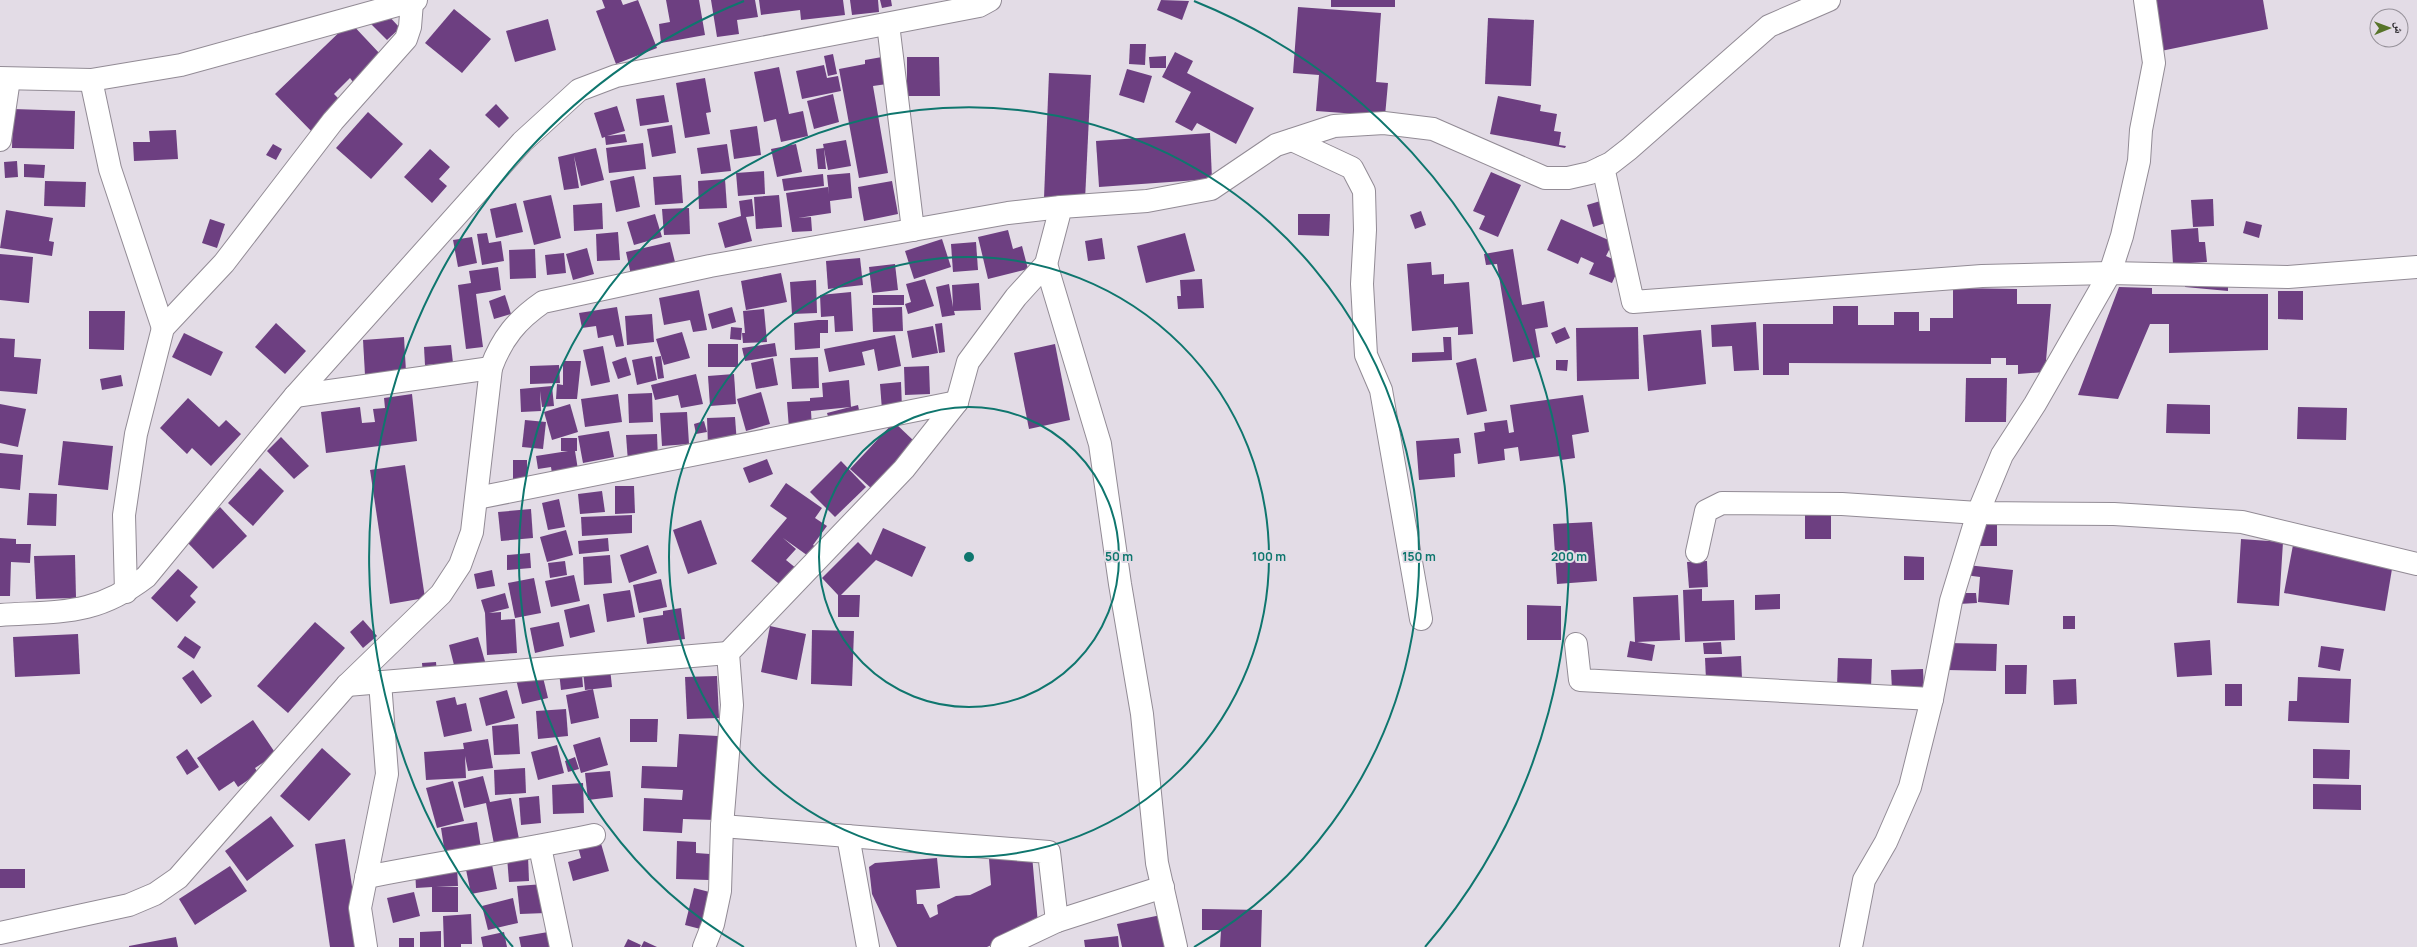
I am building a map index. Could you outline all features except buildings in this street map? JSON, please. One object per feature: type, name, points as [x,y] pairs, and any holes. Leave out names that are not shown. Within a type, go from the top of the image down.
[{"type":"street","points":[[0,615],[80,610],[104,603],[126,592],[146,576],[163,558],[295,396],[522,142],[579,90],[616,76],[979,6],[990,0]]},
{"type":"street","points":[[0,933],[129,905],[156,894],[178,878],[347,685],[441,594],[460,565],[470,539],[477,498],[491,368],[499,348],[510,329],[525,314],[543,302],[710,266],[1008,213],[1061,207],[1146,202],[1211,189],[1276,145],[1334,126],[1384,122],[1433,129],[1545,178],[1568,178],[1590,173],[1603,167],[1629,149],[1769,26],[1829,0]]},
{"type":"street","points":[[1851,947],[1864,880],[1886,842],[1910,787],[1932,699],[1950,600],[1978,513],[2002,455],[2035,404],[2110,273],[2122,236],[2139,161],[2141,130],[2154,63],[2145,0]]},
{"type":"street","points":[[0,140],[5,78],[91,80],[181,65],[414,1],[412,21],[406,38],[333,121],[224,263],[163,328],[136,434],[124,515],[126,592]]},
{"type":"street","points":[[888,24],[913,230]]},
{"type":"street","points":[[91,80],[110,169],[163,328]]},
{"type":"street","points":[[1292,140],[1352,168],[1364,192],[1365,230],[1362,284],[1366,355],[1381,390],[1421,619]]},
{"type":"street","points":[[1603,167],[1633,302],[1982,276],[2110,273],[2288,277],[2417,267]]},
{"type":"street","points":[[347,685],[728,653],[904,470],[957,402],[968,362],[1016,297],[1046,264],[1061,207]]},
{"type":"street","points":[[1046,264],[1100,444],[1120,584],[1142,714],[1157,863],[1176,947]]},
{"type":"street","points":[[295,396],[491,368]]},
{"type":"street","points":[[477,498],[957,402]]},
{"type":"street","points":[[1697,552],[1706,511],[1722,503],[1842,504],[1978,513],[2114,514],[2242,522],[2417,564]]},
{"type":"street","points":[[1576,644],[1580,680],[1932,699]]},
{"type":"street","points":[[704,947],[713,924],[720,891],[722,826],[732,705],[728,653]]},
{"type":"street","points":[[366,947],[360,908],[388,774],[380,682]]},
{"type":"street","points":[[722,826],[1049,852],[1056,921]]},
{"type":"street","points":[[366,877],[460,859],[540,847],[594,835]]},
{"type":"street","points":[[848,836],[868,947]]},
{"type":"street","points":[[540,847],[561,947]]},
{"type":"street","points":[[1002,947],[1056,921],[1162,887]]}]
